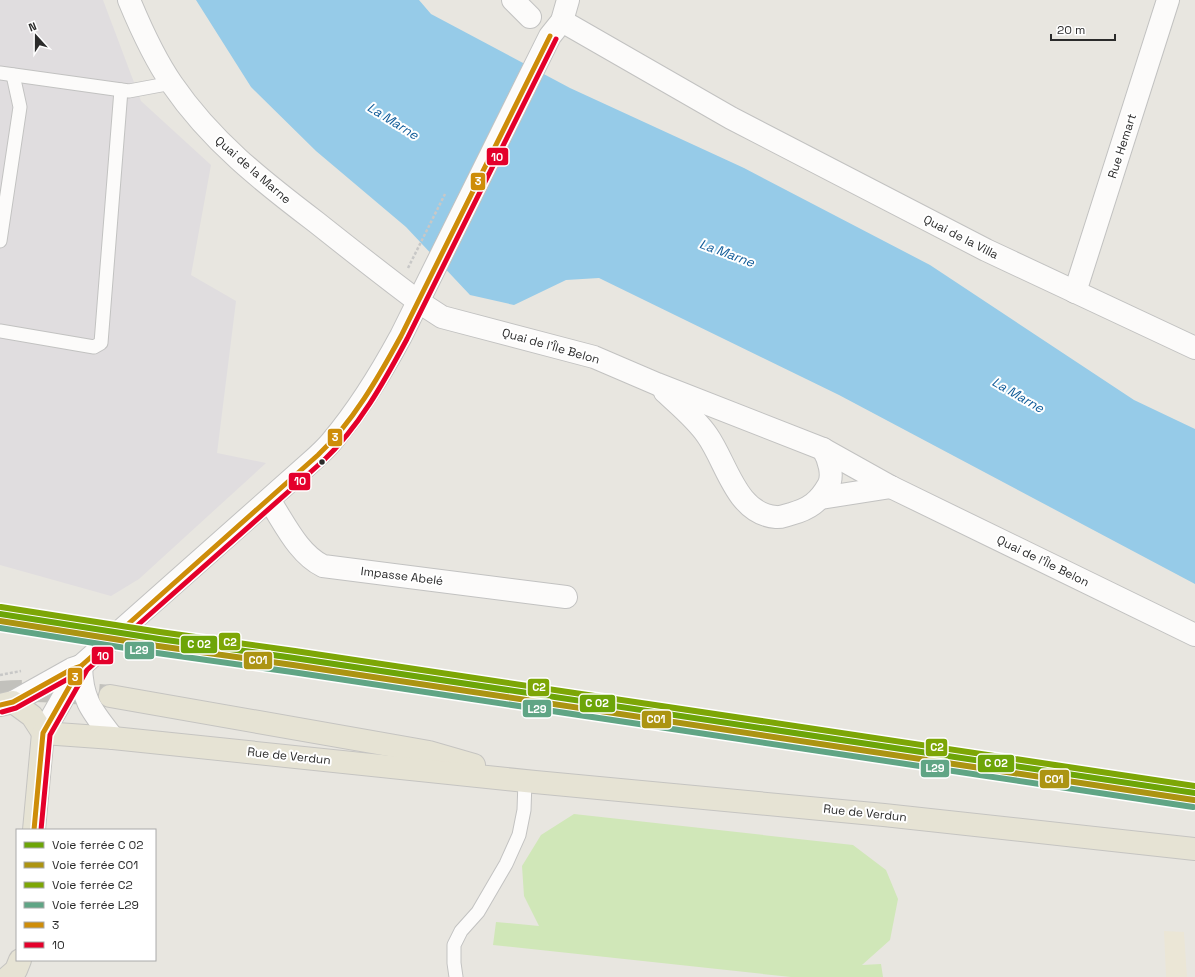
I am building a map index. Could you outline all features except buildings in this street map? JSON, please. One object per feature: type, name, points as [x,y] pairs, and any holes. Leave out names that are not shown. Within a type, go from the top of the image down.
[{"type":"main road","name":"Rue de Verdun","points":[[110,696],[429,752],[530,781]]},
{"type":"main road","points":[[7,703],[32,716],[43,733],[34,829]]},
{"type":"main road","name":"Rue de Verdun","points":[[43,733],[114,738],[530,781],[884,815],[1195,849]]},
{"type":"main road","points":[[8,977],[16,970],[20,961]]},
{"type":"street","name":"Quai de la Marne","points":[[129,0],[153,52],[172,83],[208,130],[237,159],[274,190],[424,293],[442,317]]},
{"type":"street","points":[[513,0],[530,17]]},
{"type":"street","points":[[43,733],[81,666],[304,469],[331,442],[350,418],[374,384],[424,293],[556,28],[568,0]]},
{"type":"street","name":"Rue Hemart","points":[[1075,292],[1168,0]]},
{"type":"street","name":"Quai de la Villa","points":[[556,28],[986,250],[1195,348]]},
{"type":"street","name":"Quai de l'Île Belon","points":[[442,317],[594,357],[657,384],[823,449],[891,487],[1195,635]]},
{"type":"street","name":"Quai de l'Île Belon","points":[[657,384],[698,422],[708,437],[742,499],[757,512],[777,518],[803,510],[821,498],[891,487]]},
{"type":"street","name":"Quai de l'Île Belon","points":[[821,498],[831,480],[828,457],[823,449]]},
{"type":"street","name":"Impasse Abelé","points":[[269,500],[303,551],[313,561],[323,566],[566,597]]},
{"type":"street","points":[[7,703],[72,669],[81,666]]},
{"type":"street","points":[[81,666],[85,696],[91,710],[114,738]]},
{"type":"lane","points":[[0,73],[129,91],[172,83]]},
{"type":"lane","points":[[0,240],[20,107],[13,75]]},
{"type":"lane","points":[[0,331],[94,348],[101,342],[121,90]]},
{"type":"lane","points":[[456,977],[454,945],[461,931],[478,912],[506,864],[519,835],[530,781]]},
{"type":"shaded area","points":[[0,0],[103,0],[141,101],[211,165],[191,275],[236,301],[217,453],[266,463],[139,579],[111,596],[0,565]]},
{"type":"shaded area","points":[[1164,931],[1184,932],[1187,977],[1166,977]]},
{"type":"green space","points":[[574,814],[853,845],[886,870],[898,899],[890,940],[862,965],[881,964],[883,977],[791,977],[493,945],[496,922],[539,926],[524,896],[522,866],[541,835]]},
{"type":"water","name":"La Marne","points":[[196,0],[419,0],[431,14],[570,88],[744,168],[930,265],[1134,400],[1195,429],[1195,584],[839,395],[599,278],[566,280],[514,305],[470,295],[406,227],[316,151],[251,87]]},
{"type":"tunnel","points":[[0,692],[41,691],[110,696]]},
{"type":"transit line","name":"3","points":[[34,829],[43,733],[81,666],[318,455],[354,414],[401,336],[550,36]]},
{"type":"transit line","name":"10","points":[[41,829],[50,735],[87,670],[323,461],[348,434],[380,388],[407,339],[556,39]]},
{"type":"transit line","points":[[0,614],[1195,793]]},
{"type":"transit line","name":"3","points":[[0,705],[13,702],[72,669],[81,666]]},
{"type":"transit line","name":"10","points":[[2,712],[16,708],[75,675],[83,673]]},
{"type":"rail line","name":"C2","points":[[1,607],[1195,786]]},
{"type":"rail line","name":"C01","points":[[0,621],[158,646],[1194,800]]},
{"type":"rail line","name":"L29","points":[[0,628],[157,653],[1193,807]]}]
